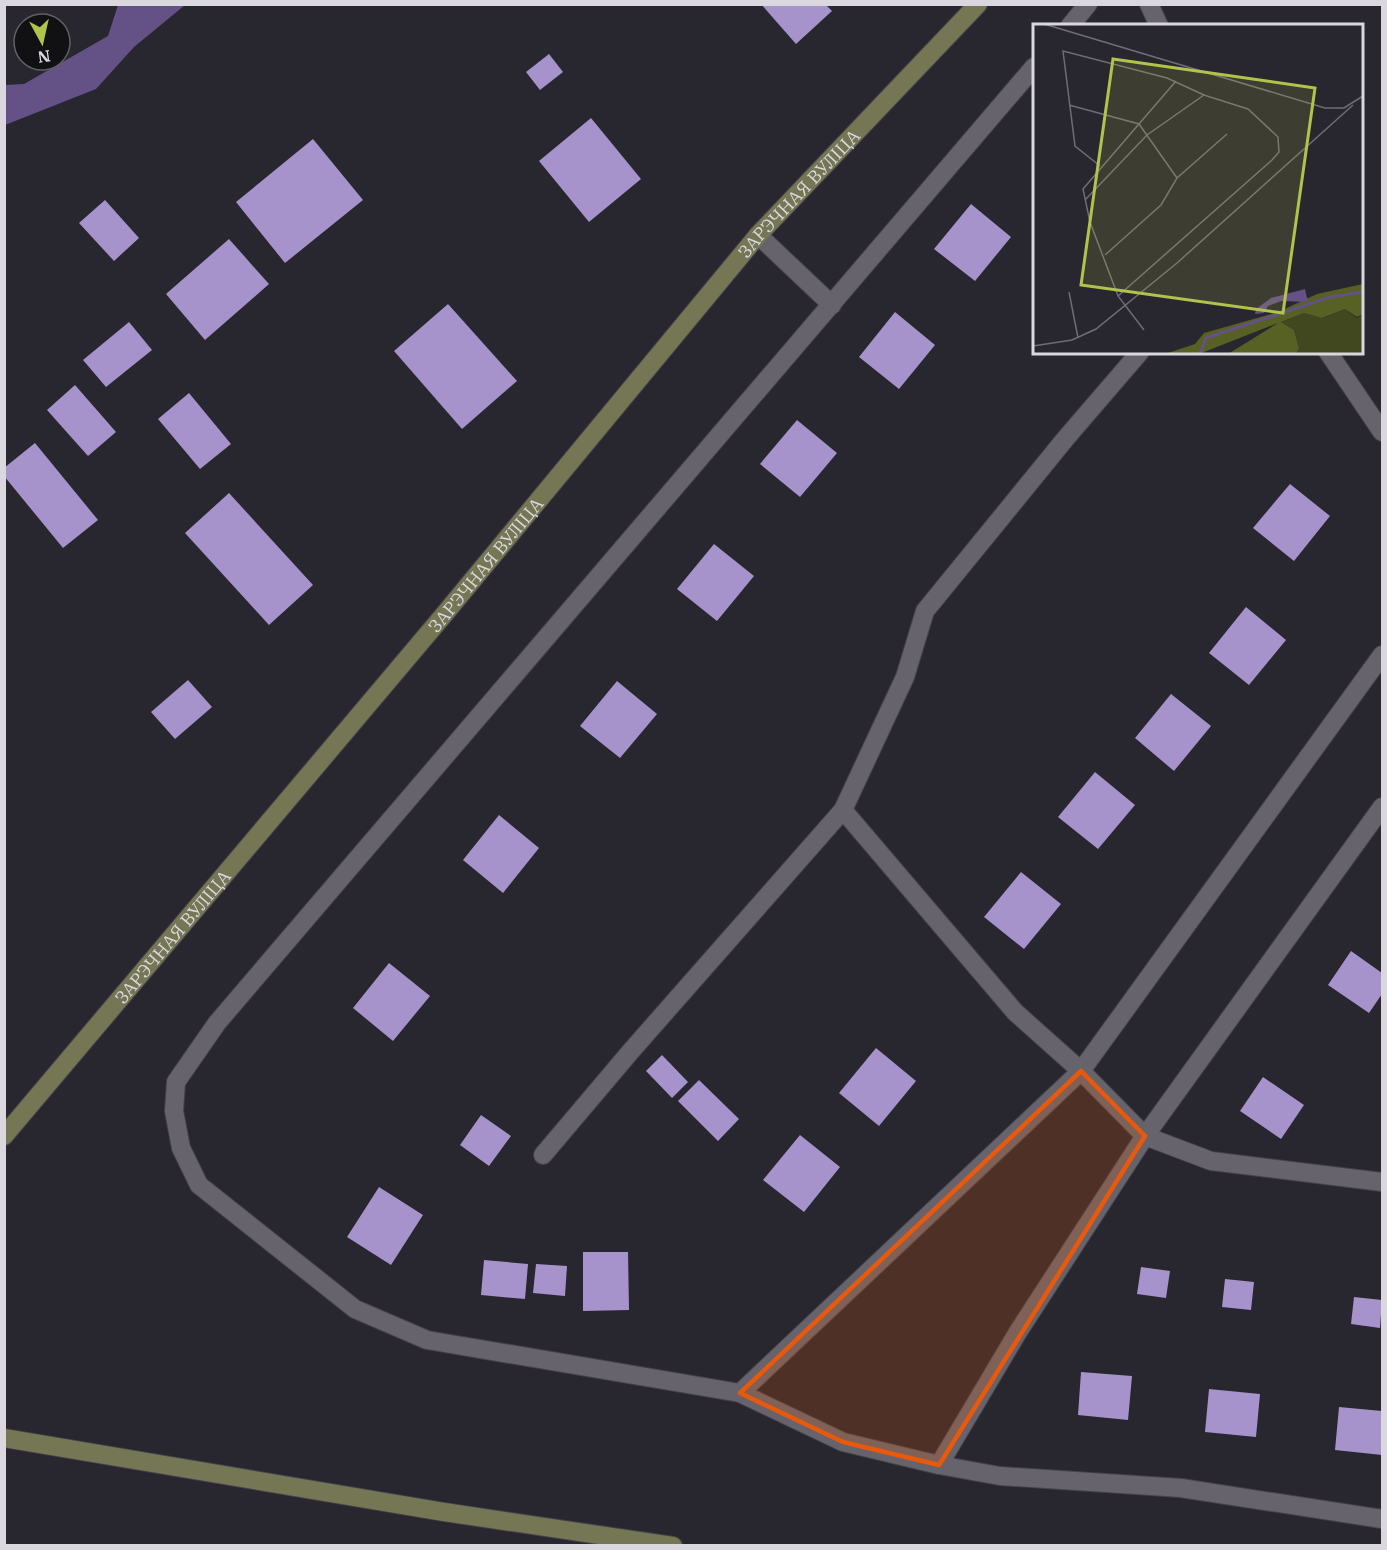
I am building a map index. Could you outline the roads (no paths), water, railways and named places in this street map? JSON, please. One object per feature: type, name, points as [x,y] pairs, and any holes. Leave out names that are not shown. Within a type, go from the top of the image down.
[{"type":"street","name":"ЗАРЭЧНАЯ ВУЛІЦА","points":[[4,1136],[442,616],[758,235],[978,4]]},
{"type":"street","points":[[1072,24],[1088,4]]},
{"type":"street","points":[[1149,4],[1158,24]]},
{"type":"street","points":[[1033,70],[217,1023],[176,1082],[174,1111],[181,1148],[199,1185],[355,1309],[427,1340],[740,1393],[843,1442],[939,1465],[1000,1476],[1181,1488],[1383,1519]]},
{"type":"street","points":[[758,235],[832,305]]},
{"type":"street","points":[[543,1155],[631,1051],[843,810],[905,677],[926,611],[1066,438],[1138,354]]},
{"type":"street","points":[[1329,354],[1383,432]]},
{"type":"street","points":[[740,1393],[1081,1071],[1383,655]]},
{"type":"street","points":[[843,810],[1015,1012],[1081,1071],[1145,1136],[1211,1161],[1383,1182]]},
{"type":"street","points":[[939,1465],[1018,1332],[1145,1136],[1380,818]]},
{"type":"street","points":[[4,1438],[444,1512],[673,1545]]}]
